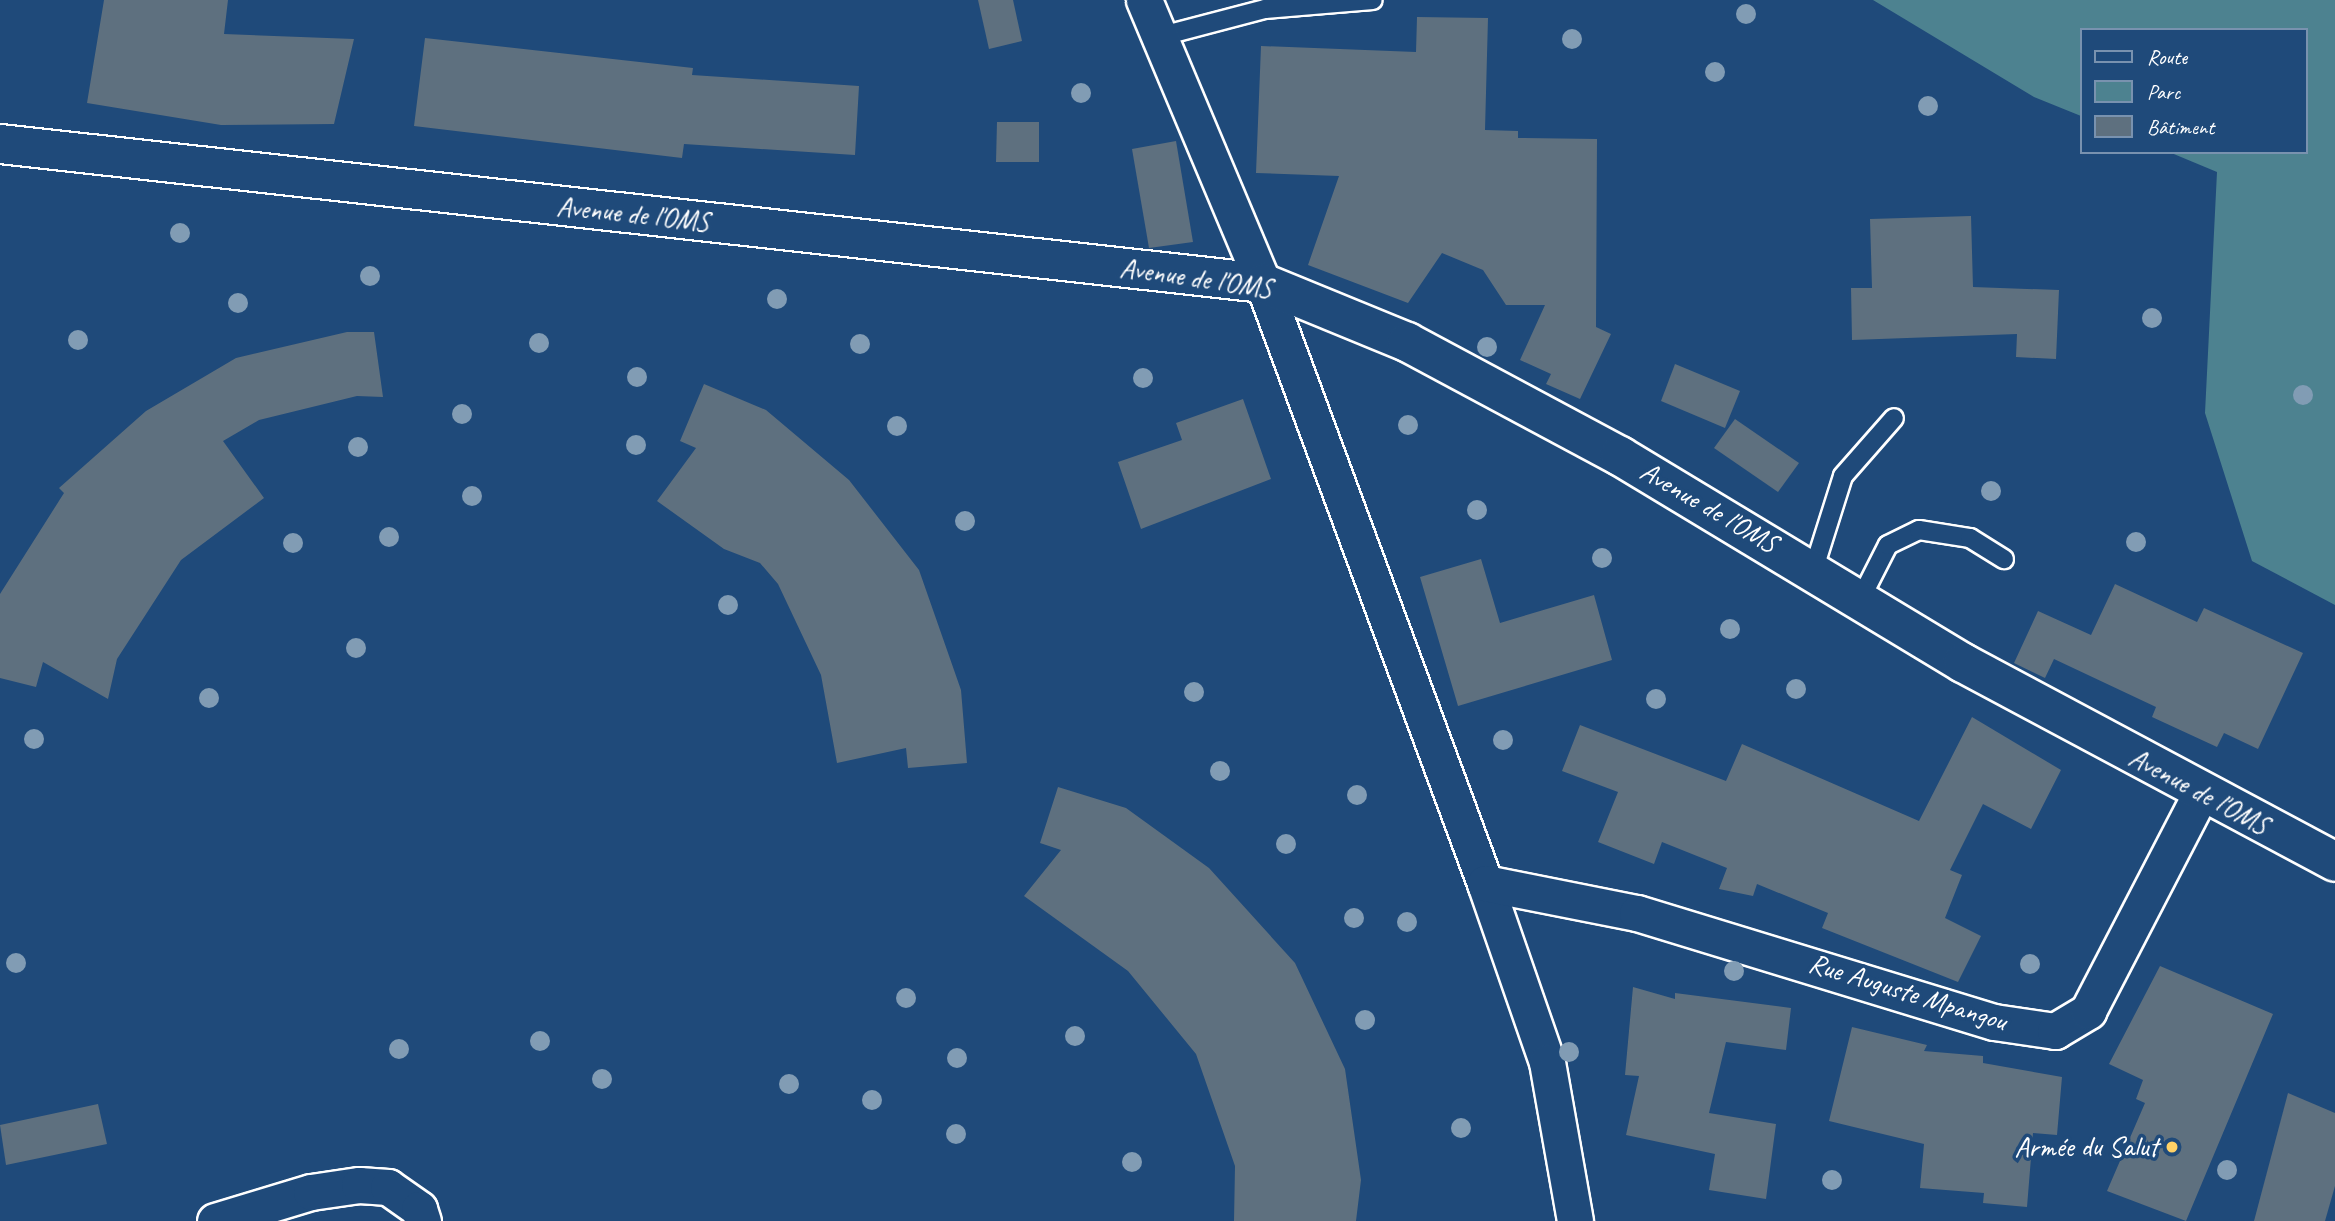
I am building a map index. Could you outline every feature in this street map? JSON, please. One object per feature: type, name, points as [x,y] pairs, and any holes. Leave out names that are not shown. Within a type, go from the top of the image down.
[{"type":"street","points":[[1144,0],[1263,283],[1485,883],[1547,1062],[1575,1221]]},
{"type":"street","name":"Avenue de l'OMS","points":[[0,145],[1263,283],[1408,342],[1814,568],[1963,663],[2201,793],[2335,862]]},
{"type":"street","name":"Rue Auguste Mpangou","points":[[1485,883],[1637,914],[1994,1022],[2055,1031],[2088,1011],[2201,793]]},
{"type":"street","points":[[215,1221],[310,1192],[359,1185],[388,1187],[419,1209],[423,1221]]},
{"type":"lane","points":[[1158,37],[1265,9],[1373,0]]},
{"type":"lane","points":[[1814,568],[1843,477],[1894,418]]},
{"type":"lane","points":[[1861,598],[1888,545],[1919,530],[1970,538],[2004,559]]},
{"type":"green space","points":[[1873,0],[2335,0],[2335,605],[2252,561],[2205,413],[2217,172],[2174,154],[2307,154],[2307,28],[2080,28],[2080,116],[2034,97]]},
{"type":"building","points":[[104,0],[228,0],[224,34],[354,39],[334,124],[221,125],[87,103]]},
{"type":"building","points":[[978,0],[1013,0],[1022,41],[989,49]]},
{"type":"building","points":[[1417,17],[1488,18],[1485,130],[1518,131],[1518,138],[1597,139],[1596,327],[1611,334],[1580,399],[1546,384],[1551,374],[1520,360],[1545,305],[1506,305],[1483,270],[1442,253],[1408,303],[1308,265],[1339,176],[1256,173],[1261,46],[1416,52]]},
{"type":"building","points":[[425,38],[693,68],[692,75],[859,86],[855,155],[684,144],[682,158],[414,126]]},
{"type":"building","points":[[997,122],[1039,122],[1039,162],[996,162]]},
{"type":"building","points":[[1176,141],[1193,242],[1149,248],[1132,149]]},
{"type":"building","points":[[1971,216],[1973,287],[2059,290],[2056,359],[2016,357],[2017,334],[1852,340],[1851,288],[1872,288],[1870,219]]},
{"type":"building","points":[[347,332],[374,332],[383,397],[357,396],[259,420],[223,441],[264,498],[181,560],[117,659],[108,699],[43,662],[36,687],[0,678],[0,594],[64,493],[59,488],[146,411],[236,358]]},
{"type":"building","points":[[1675,364],[1740,391],[1725,428],[1661,401]]},
{"type":"building","points":[[704,384],[766,410],[849,480],[919,570],[961,690],[967,763],[908,768],[906,748],[837,763],[821,675],[778,584],[760,563],[724,549],[657,501],[696,448],[680,441]]},
{"type":"building","points":[[1243,399],[1271,479],[1141,529],[1118,462],[1182,440],[1176,423]]},
{"type":"building","points":[[1735,419],[1799,463],[1778,492],[1714,448]]},
{"type":"building","points":[[1481,559],[1500,623],[1594,595],[1612,660],[1458,706],[1420,577]]},
{"type":"building","points":[[2115,584],[2197,622],[2204,608],[2303,653],[2258,749],[2224,733],[2217,747],[2152,717],[2156,707],[2054,659],[2045,678],[2014,663],[2038,611],[2091,635]]},
{"type":"building","points":[[1972,717],[2061,770],[2031,829],[1983,804],[1950,870],[1962,875],[1945,918],[1981,936],[1958,982],[1822,928],[1828,913],[1757,884],[1753,896],[1719,889],[1727,868],[1662,842],[1654,864],[1598,842],[1618,792],[1562,771],[1580,725],[1726,781],[1742,744],[1919,821]]},
{"type":"building","points":[[1058,787],[1126,808],[1209,868],[1295,963],[1345,1069],[1361,1180],[1356,1221],[1234,1221],[1235,1166],[1196,1054],[1128,971],[1024,896],[1061,850],[1040,843]]},
{"type":"building","name":"Armée du Salut","points":[[2160,966],[2273,1014],[2186,1221],[2107,1191],[2145,1103],[2136,1099],[2143,1080],[2109,1064]]},
{"type":"building","points":[[1633,987],[1675,999],[1675,993],[1791,1008],[1786,1050],[1726,1042],[1709,1113],[1776,1124],[1766,1199],[1709,1190],[1715,1154],[1626,1135],[1639,1076],[1625,1075]]},
{"type":"building","points":[[1852,1027],[1927,1045],[1924,1051],[1983,1056],[1983,1063],[2062,1077],[2057,1135],[2033,1133],[2027,1207],[1983,1203],[1984,1193],[1920,1188],[1924,1144],[1829,1121]]},
{"type":"building","points":[[2288,1093],[2335,1113],[2335,1186],[2325,1221],[2254,1221]]},
{"type":"building","points":[[98,1104],[107,1144],[6,1165],[0,1125]]},
{"type":"place","name":"Armée du Salut","points":[[2172,1147]]}]
